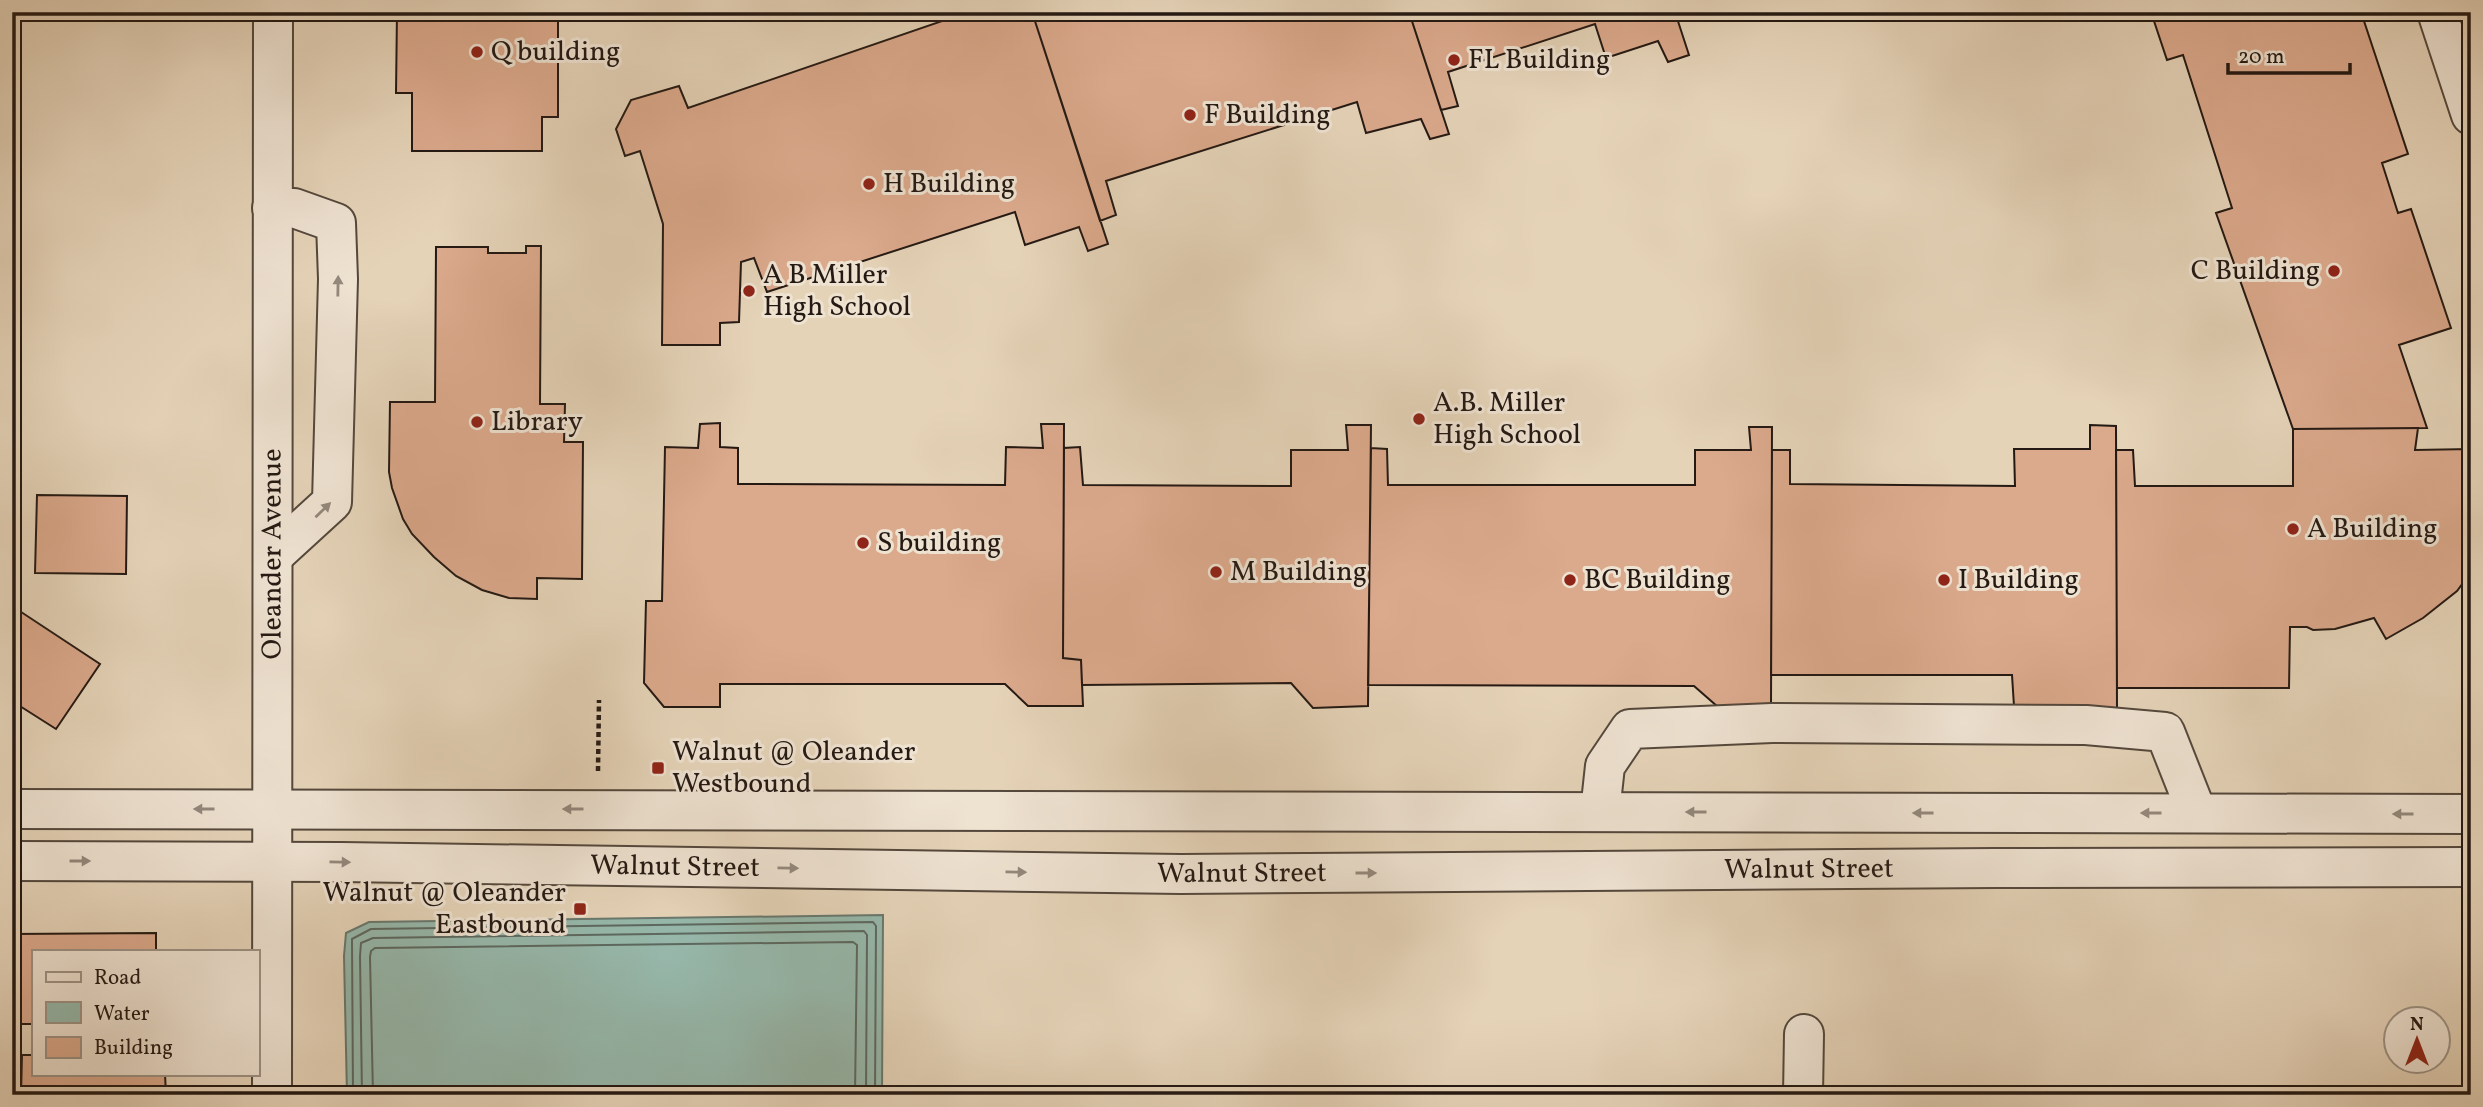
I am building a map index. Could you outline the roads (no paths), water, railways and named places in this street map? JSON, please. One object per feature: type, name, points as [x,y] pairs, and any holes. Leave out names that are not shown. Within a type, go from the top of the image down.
[{"type":"street","name":"Oleander Avenue","points":[[272,1095],[273,12]]},
{"type":"street","points":[[2437,12],[2471,115]]},
{"type":"street","points":[[272,208],[295,208],[336,223],[338,279],[332,502],[273,556]]},
{"type":"street","points":[[1600,812],[1605,766],[1630,729],[1786,723],[2086,725],[2165,732],[2197,814]]},
{"type":"street","name":"Walnut Street","points":[[12,809],[2471,814]]},
{"type":"street","name":"Walnut Street","points":[[12,861],[272,861],[1181,874],[2471,867]]},
{"type":"street","points":[[1803,1095],[1804,1034]]},
{"type":"water","points":[[883,915],[882,1095],[347,1095],[344,956],[346,933],[369,922]]},
{"type":"place","name":"Q building","points":[[477,52]]},
{"type":"place","name":"FL Building","points":[[1454,60]]},
{"type":"place","name":"F Building","points":[[1190,115]]},
{"type":"place","name":"H Building","points":[[869,184]]},
{"type":"place","name":"C Building","points":[[2334,271]]},
{"type":"place","name":"A B Miller High School","points":[[749,291]]},
{"type":"place","name":"A.B. Miller High School","points":[[1419,419]]},
{"type":"place","name":"Library","points":[[477,422]]},
{"type":"place","name":"A Building","points":[[2293,529]]},
{"type":"place","name":"S building","points":[[863,543]]},
{"type":"place","name":"M Building","points":[[1216,572]]},
{"type":"place","name":"BC Building","points":[[1570,580]]},
{"type":"place","name":"I Building","points":[[1944,580]]},
{"type":"place","name":"Walnut @ Oleander Westbound","points":[[658,768]]},
{"type":"place","name":"Walnut @ Oleander Eastbound","points":[[580,909]]}]
